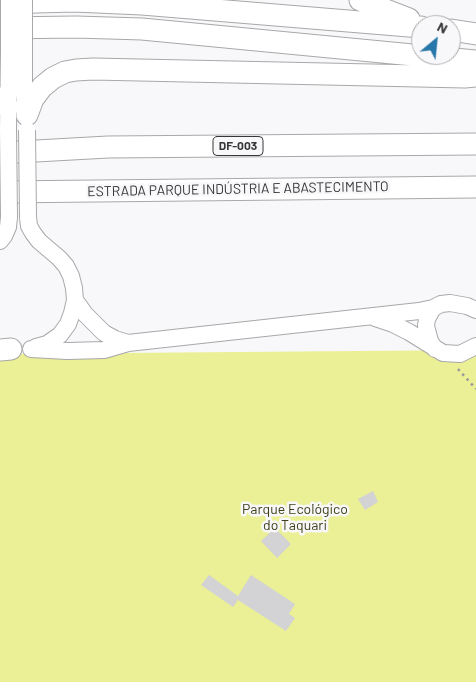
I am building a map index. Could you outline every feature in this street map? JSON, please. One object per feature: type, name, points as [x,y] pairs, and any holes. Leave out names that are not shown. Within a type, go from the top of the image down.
[{"type":"main road","points":[[360,0],[411,19]]},
{"type":"main road","points":[[0,3],[74,1],[142,4],[411,25]]},
{"type":"main road","points":[[0,28],[76,27],[142,29],[476,61]]},
{"type":"main road","points":[[461,32],[476,34]]},
{"type":"main road","points":[[15,113],[33,100],[42,87],[53,78],[65,72],[76,70],[476,76]]},
{"type":"main road","name":"DF-003","points":[[0,153],[108,147],[476,144]]},
{"type":"main road","name":"ESTRADA PARQUE INDÚSTRIA E ABASTECIMENTO","points":[[0,192],[476,187]]},
{"type":"street","points":[[0,241],[8,227],[9,217],[8,130],[24,90],[9,0]]},
{"type":"street","points":[[16,50],[24,0]]},
{"type":"street","points":[[11,348],[47,344],[60,335],[68,324],[75,300],[71,276],[66,266],[38,241],[29,226],[15,113]]},
{"type":"street","points":[[75,300],[84,314],[104,333],[128,343]]},
{"type":"street","points":[[11,348],[66,351],[104,350],[128,343],[371,316],[433,308],[441,304],[450,303],[467,306],[476,310]]},
{"type":"street","points":[[433,308],[427,319],[426,326],[430,341],[439,351]]},
{"type":"street","points":[[371,316],[401,328],[439,351],[460,354],[476,346]]},
{"type":"path","points":[[439,351],[476,389]]},
{"type":"green space","name":"Parque Ecológico do Taquari","points":[[476,350],[476,682],[0,682],[0,354]]},
{"type":"building","points":[[373,491],[378,502],[365,510],[358,499]]},
{"type":"building","points":[[275,528],[291,544],[277,558],[261,541]]},
{"type":"building","points":[[209,575],[238,596],[251,575],[295,604],[289,614],[295,618],[286,631],[238,600],[233,607],[201,585]]}]
